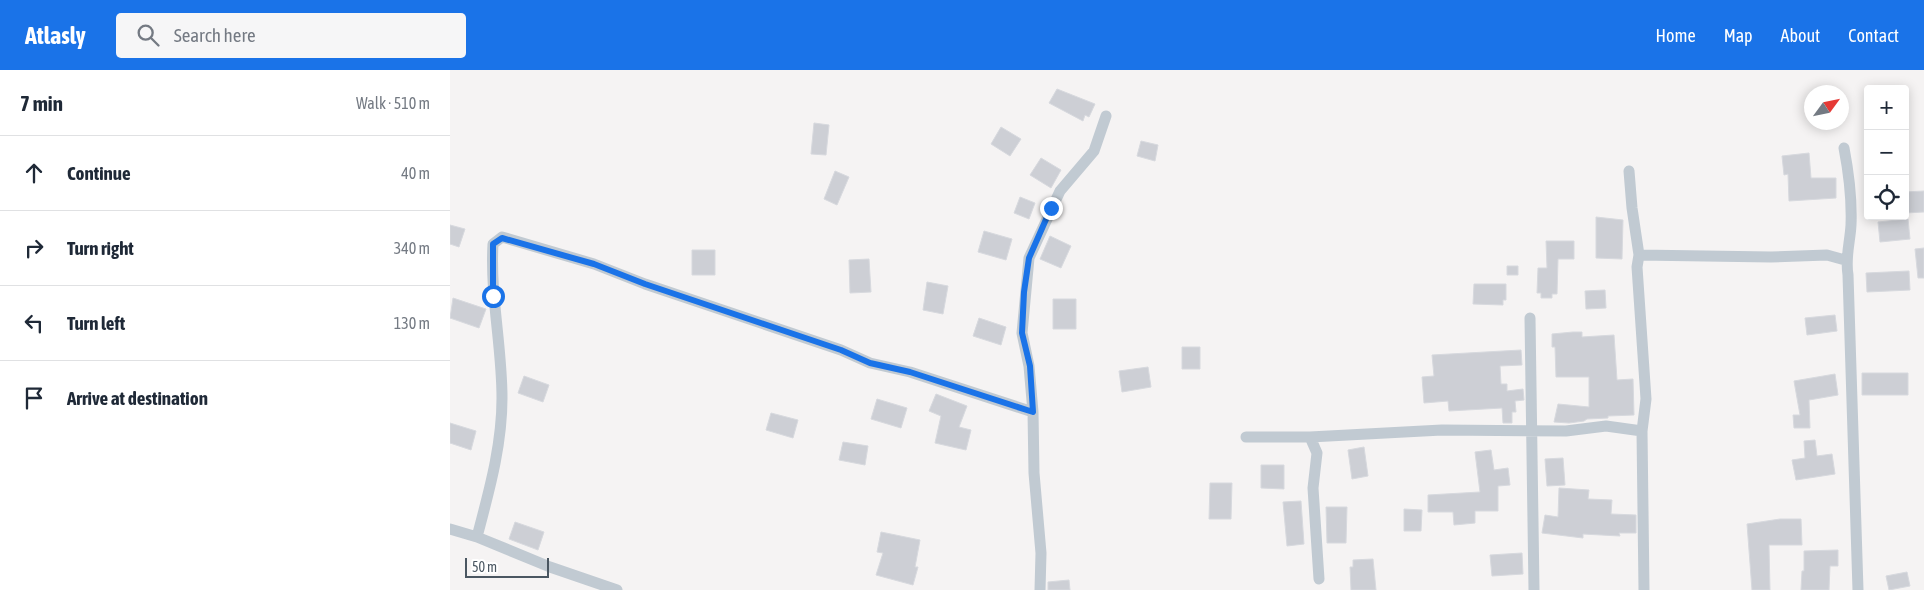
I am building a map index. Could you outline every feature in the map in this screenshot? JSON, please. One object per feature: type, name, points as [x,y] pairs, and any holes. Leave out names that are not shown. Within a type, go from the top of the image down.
[{"type":"street","points":[[1040,590],[1041,553],[1034,473],[1030,366],[1022,333],[1029,258],[1060,191],[1094,151],[1106,116]]},
{"type":"street","points":[[1844,148],[1850,182],[1850,226],[1845,260],[1848,275],[1858,590]]},
{"type":"street","points":[[1629,171],[1639,255],[1636,267],[1646,399],[1642,431],[1644,590]]},
{"type":"street","points":[[477,537],[496,466],[502,399],[493,296],[492,254],[493,244],[502,238],[594,264],[645,284],[841,350],[870,363],[910,372],[1033,412]]},
{"type":"street","points":[[1639,255],[1771,257],[1827,255],[1845,260]]},
{"type":"street","points":[[1530,318],[1534,590]]},
{"type":"street","points":[[1246,437],[1310,437],[1442,430],[1566,432],[1606,426],[1642,431]]},
{"type":"street","points":[[1310,437],[1317,452],[1313,488],[1319,579]]},
{"type":"street","points":[[450,530],[477,537],[550,567],[617,590]]},
{"type":"building","points":[[1057,89],[1095,104],[1089,117],[1085,115],[1083,121],[1049,103]]},
{"type":"building","points":[[814,123],[829,125],[826,155],[811,154]]},
{"type":"building","points":[[1001,127],[1021,139],[1010,156],[991,144]]},
{"type":"building","points":[[1141,141],[1158,145],[1155,161],[1137,156]]},
{"type":"building","points":[[1809,153],[1811,178],[1836,178],[1836,198],[1789,201],[1788,174],[1784,175],[1782,156]]},
{"type":"building","points":[[1041,158],[1061,170],[1051,188],[1030,175]]},
{"type":"building","points":[[835,171],[849,177],[837,205],[824,199]]},
{"type":"building","points":[[1924,191],[1924,212],[1909,213],[1909,192]]},
{"type":"building","points":[[1020,197],[1035,203],[1029,219],[1014,213]]},
{"type":"building","points":[[1596,217],[1623,220],[1622,259],[1596,258]]},
{"type":"building","points":[[1908,220],[1910,239],[1880,242],[1878,222]]},
{"type":"building","points":[[450,225],[465,229],[459,247],[450,244]]},
{"type":"building","points":[[984,231],[1012,239],[1006,260],[978,252]]},
{"type":"building","points":[[1050,236],[1071,246],[1061,268],[1040,259]]},
{"type":"building","points":[[1546,241],[1574,241],[1574,259],[1558,259],[1557,294],[1552,294],[1552,298],[1541,298],[1541,293],[1537,293],[1538,268],[1547,268]]},
{"type":"building","points":[[1924,248],[1924,278],[1918,278],[1915,249]]},
{"type":"building","points":[[692,250],[715,250],[715,275],[692,275]]},
{"type":"building","points":[[869,259],[871,292],[850,293],[849,260]]},
{"type":"building","points":[[1507,266],[1518,266],[1518,275],[1507,275]]},
{"type":"building","points":[[1909,271],[1910,290],[1867,292],[1866,273]]},
{"type":"building","points":[[927,282],[948,286],[943,314],[923,310]]},
{"type":"building","points":[[1474,284],[1506,284],[1506,300],[1503,300],[1503,305],[1473,304]]},
{"type":"building","points":[[1605,290],[1606,308],[1586,309],[1585,291]]},
{"type":"building","points":[[453,298],[486,309],[479,328],[450,318]]},
{"type":"building","points":[[1053,299],[1076,299],[1076,329],[1053,329]]},
{"type":"building","points":[[1835,315],[1837,331],[1807,335],[1805,318]]},
{"type":"building","points":[[979,318],[1006,327],[1001,345],[973,336]]},
{"type":"building","points":[[1582,332],[1582,337],[1614,335],[1617,380],[1633,379],[1634,415],[1608,416],[1608,418],[1587,419],[1569,423],[1554,422],[1558,404],[1589,407],[1589,377],[1556,377],[1555,347],[1552,347],[1552,334]]},
{"type":"building","points":[[1182,347],[1200,347],[1200,369],[1182,369]]},
{"type":"building","points":[[1521,350],[1522,365],[1500,366],[1501,384],[1507,384],[1507,391],[1523,389],[1524,400],[1515,401],[1516,412],[1512,412],[1512,423],[1503,423],[1502,408],[1449,411],[1448,401],[1424,403],[1422,377],[1434,376],[1432,355]]},
{"type":"building","points":[[1148,367],[1151,387],[1122,392],[1119,371]]},
{"type":"building","points":[[1862,373],[1908,373],[1908,395],[1862,395]]},
{"type":"building","points":[[1835,374],[1838,395],[1809,400],[1810,428],[1794,428],[1793,415],[1800,415],[1794,381]]},
{"type":"building","points":[[524,376],[549,385],[543,402],[518,393]]},
{"type":"building","points":[[936,394],[967,406],[959,427],[971,430],[966,450],[935,443],[941,416],[929,411]]},
{"type":"building","points":[[877,399],[907,408],[901,428],[871,419]]},
{"type":"building","points":[[771,413],[798,420],[793,438],[766,430]]},
{"type":"building","points":[[450,423],[476,431],[471,450],[450,443]]},
{"type":"building","points":[[1815,440],[1817,456],[1832,454],[1835,474],[1796,480],[1792,460],[1805,458],[1804,441]]},
{"type":"building","points":[[843,442],[868,446],[865,465],[839,460]]},
{"type":"building","points":[[1364,447],[1368,476],[1352,479],[1348,450]]},
{"type":"building","points":[[1491,450],[1494,470],[1508,468],[1510,485],[1498,486],[1498,511],[1475,511],[1475,523],[1454,525],[1453,512],[1428,512],[1428,495],[1480,492],[1475,452]]},
{"type":"building","points":[[1563,458],[1565,485],[1547,486],[1545,459]]},
{"type":"building","points":[[1261,465],[1284,465],[1284,489],[1261,488]]},
{"type":"building","points":[[1210,483],[1232,483],[1231,519],[1209,519]]},
{"type":"building","points":[[1559,488],[1589,490],[1588,499],[1612,500],[1611,514],[1636,515],[1636,533],[1619,533],[1620,536],[1583,534],[1583,538],[1542,533],[1545,515],[1558,517]]},
{"type":"building","points":[[1301,501],[1304,544],[1287,546],[1283,502]]},
{"type":"building","points":[[1326,507],[1347,507],[1346,543],[1327,543]]},
{"type":"building","points":[[1404,509],[1422,510],[1421,531],[1404,531]]},
{"type":"building","points":[[1780,519],[1801,519],[1802,545],[1769,545],[1770,590],[1752,590],[1747,524]]},
{"type":"building","points":[[515,522],[544,532],[538,550],[509,539]]},
{"type":"building","points":[[881,532],[920,540],[915,567],[918,567],[913,585],[876,575],[883,553],[877,552]]},
{"type":"building","points":[[1838,550],[1838,566],[1830,566],[1829,590],[1801,590],[1802,571],[1804,571],[1804,551]]},
{"type":"building","points":[[1522,553],[1523,574],[1492,576],[1490,555]]},
{"type":"building","points":[[1373,559],[1376,590],[1351,590],[1350,567],[1353,567],[1353,560]]},
{"type":"building","points":[[1907,572],[1910,586],[1889,590],[1886,576]]},
{"type":"building","points":[[1069,580],[1070,590],[1048,590],[1048,582]]},
{"type":"route","points":[[493,296],[493,244],[497,239],[502,238],[594,264],[645,284],[841,350],[870,363],[910,372],[947,386],[1033,412],[1030,366],[1022,333],[1024,292],[1029,258],[1051,208]]}]
